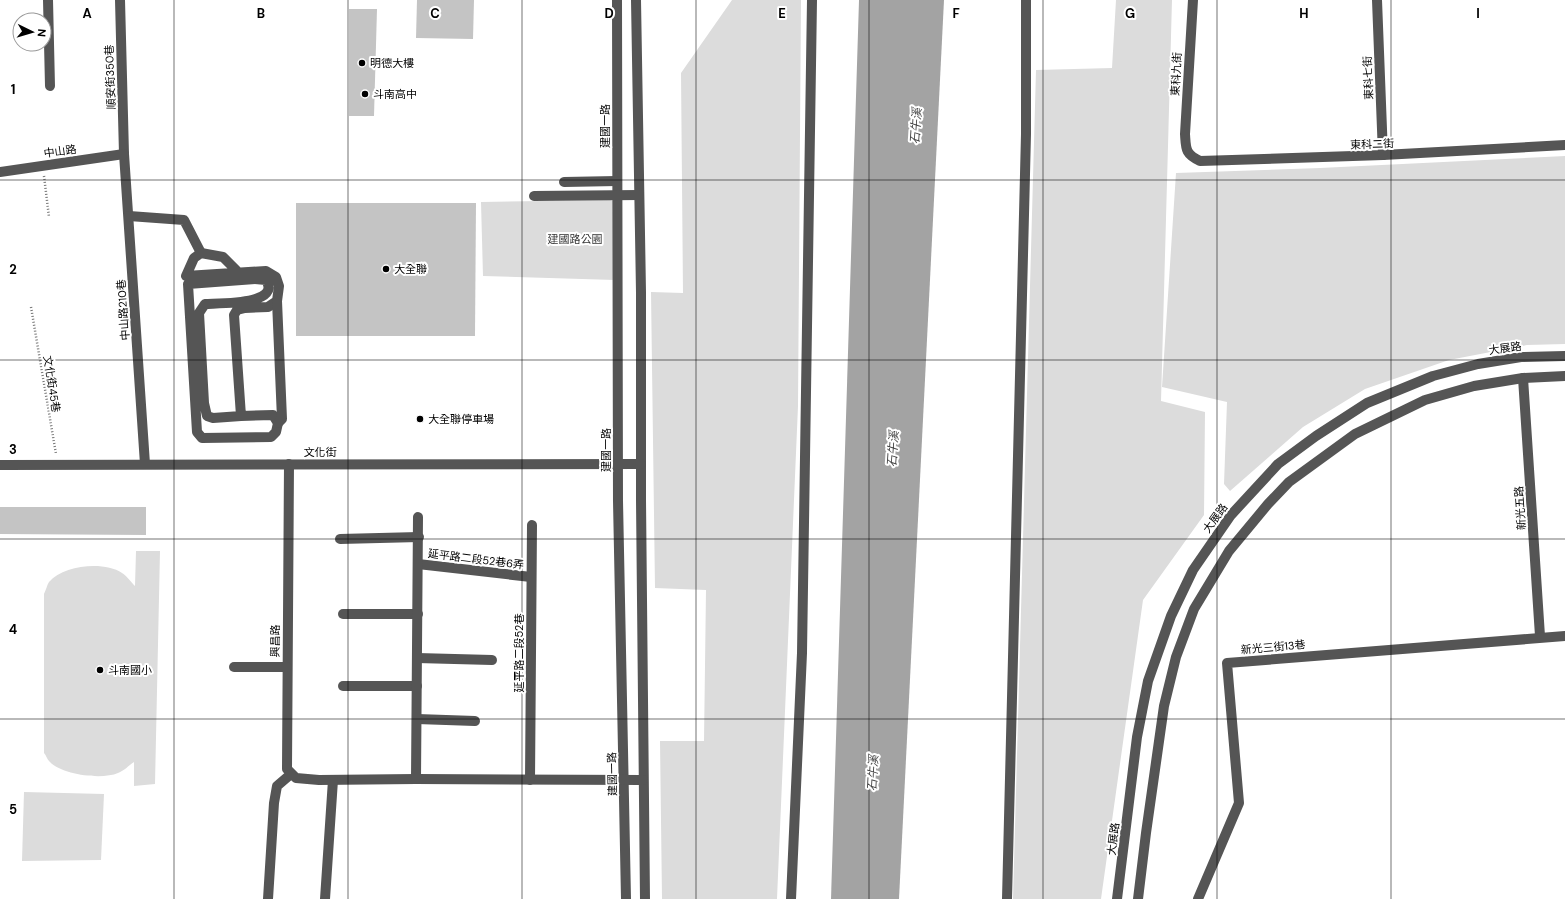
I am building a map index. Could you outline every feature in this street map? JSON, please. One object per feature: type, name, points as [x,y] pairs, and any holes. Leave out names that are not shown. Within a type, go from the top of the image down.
[{"type":"street","points":[[48,0],[50,86]]},
{"type":"street","name":"順安街350巷","points":[[120,0],[124,154]]},
{"type":"street","name":"建國一路","points":[[617,0],[618,501],[626,899]]},
{"type":"street","points":[[636,0],[645,899]]},
{"type":"street","points":[[792,899],[802,653],[812,0]]},
{"type":"street","points":[[1007,899],[1026,134],[1026,0]]},
{"type":"street","name":"東科九街","points":[[1186,149],[1185,134],[1192,0]]},
{"type":"street","name":"東科七街","points":[[1377,0],[1383,155]]},
{"type":"street","name":"東科二街","points":[[1186,149],[1191,157],[1200,161],[1383,155],[1565,145]]},
{"type":"street","name":"中山路","points":[[0,172],[124,154]]},
{"type":"street","name":"中山路210巷","points":[[124,154],[145,464]]},
{"type":"street","points":[[564,182],[617,181]]},
{"type":"street","points":[[534,196],[639,195]]},
{"type":"street","points":[[129,216],[184,220],[201,253]]},
{"type":"street","points":[[239,272],[223,257],[201,253],[194,258],[186,276],[266,271],[276,277],[279,286],[277,301],[282,419],[278,423],[276,432],[272,437],[202,438],[197,432],[188,284],[256,279],[266,280],[270,289],[267,294],[257,300],[205,304],[200,313],[204,403],[207,416],[213,418],[273,415],[278,423]]},
{"type":"street","points":[[241,416],[234,315],[237,310],[245,308],[268,307],[277,301]]},
{"type":"street","name":"大展路","points":[[1117,899],[1137,737],[1148,681],[1171,616],[1194,570],[1231,515],[1278,464],[1316,436],[1367,403],[1433,376],[1478,364],[1521,357],[1565,356]]},
{"type":"street","points":[[1138,899],[1164,706],[1176,657],[1194,609],[1229,550],[1289,482],[1355,434],[1425,400],[1474,386],[1523,378],[1565,376]]},
{"type":"street","name":"新光五路","points":[[1523,378],[1540,636]]},
{"type":"street","name":"文化街","points":[[0,465],[500,463],[641,464]]},
{"type":"street","name":"興昌路","points":[[289,464],[287,769],[291,774]]},
{"type":"street","points":[[416,779],[418,517]]},
{"type":"street","name":"延平路二段52巷","points":[[530,780],[532,526]]},
{"type":"street","points":[[340,539],[418,537]]},
{"type":"street","name":"延平路二段52巷6弄","points":[[418,564],[532,577]]},
{"type":"street","points":[[343,614],[418,614]]},
{"type":"street","name":"新光三街13巷","points":[[1198,899],[1239,803],[1227,663],[1540,636],[1565,636]]},
{"type":"street","points":[[417,658],[492,660]]},
{"type":"street","points":[[234,667],[287,667]]},
{"type":"street","points":[[342,686],[417,686]]},
{"type":"street","points":[[417,719],[475,721]]},
{"type":"street","points":[[268,899],[274,803],[277,786],[291,774],[296,778],[333,780],[643,780]]},
{"type":"street","points":[[325,899],[333,780]]},
{"type":"path","points":[[43,166],[49,217]]},
{"type":"path","name":"文化街45巷","points":[[31,307],[57,465]]},
{"type":"green space","points":[[732,0],[801,0],[798,406],[777,899],[662,899],[660,741],[704,741],[706,590],[655,588],[651,292],[683,293],[681,73]]},
{"type":"green space","points":[[1116,0],[1172,0],[1161,401],[1205,412],[1204,515],[1143,600],[1101,899],[1013,899],[1036,70],[1112,68]]},
{"type":"green space","points":[[1565,156],[1565,344],[1527,345],[1449,360],[1365,389],[1303,427],[1230,491],[1224,484],[1227,402],[1162,387],[1176,173],[1320,168]]},
{"type":"green space","name":"建國路公園","points":[[613,201],[615,280],[483,276],[481,202]]},
{"type":"green space","points":[[136,551],[160,551],[155,784],[134,786],[134,762],[122,771],[111,775],[82,775],[63,770],[55,766],[49,761],[44,753],[44,594],[49,582],[56,576],[74,569],[95,566],[114,569],[124,574],[135,586]]},
{"type":"green space","points":[[24,792],[104,794],[101,860],[22,861]]},
{"type":"water","name":"石牛溪","points":[[859,0],[944,0],[899,899],[831,899]]},
{"type":"building","points":[[417,0],[474,0],[473,39],[416,38]]},
{"type":"building","name":"明德大樓","points":[[349,9],[377,9],[374,116],[349,116]]},
{"type":"building","name":"大全聯","points":[[296,203],[476,203],[475,336],[296,336]]},
{"type":"building","points":[[0,507],[146,507],[146,535],[0,534]]},
{"type":"place","name":"明德大樓","points":[[362,63]]},
{"type":"place","name":"斗南高中","points":[[365,94]]},
{"type":"place","name":"大全聯","points":[[386,269]]},
{"type":"place","name":"大全聯停車場","points":[[420,419]]},
{"type":"place","name":"斗南國小","points":[[100,670]]}]
